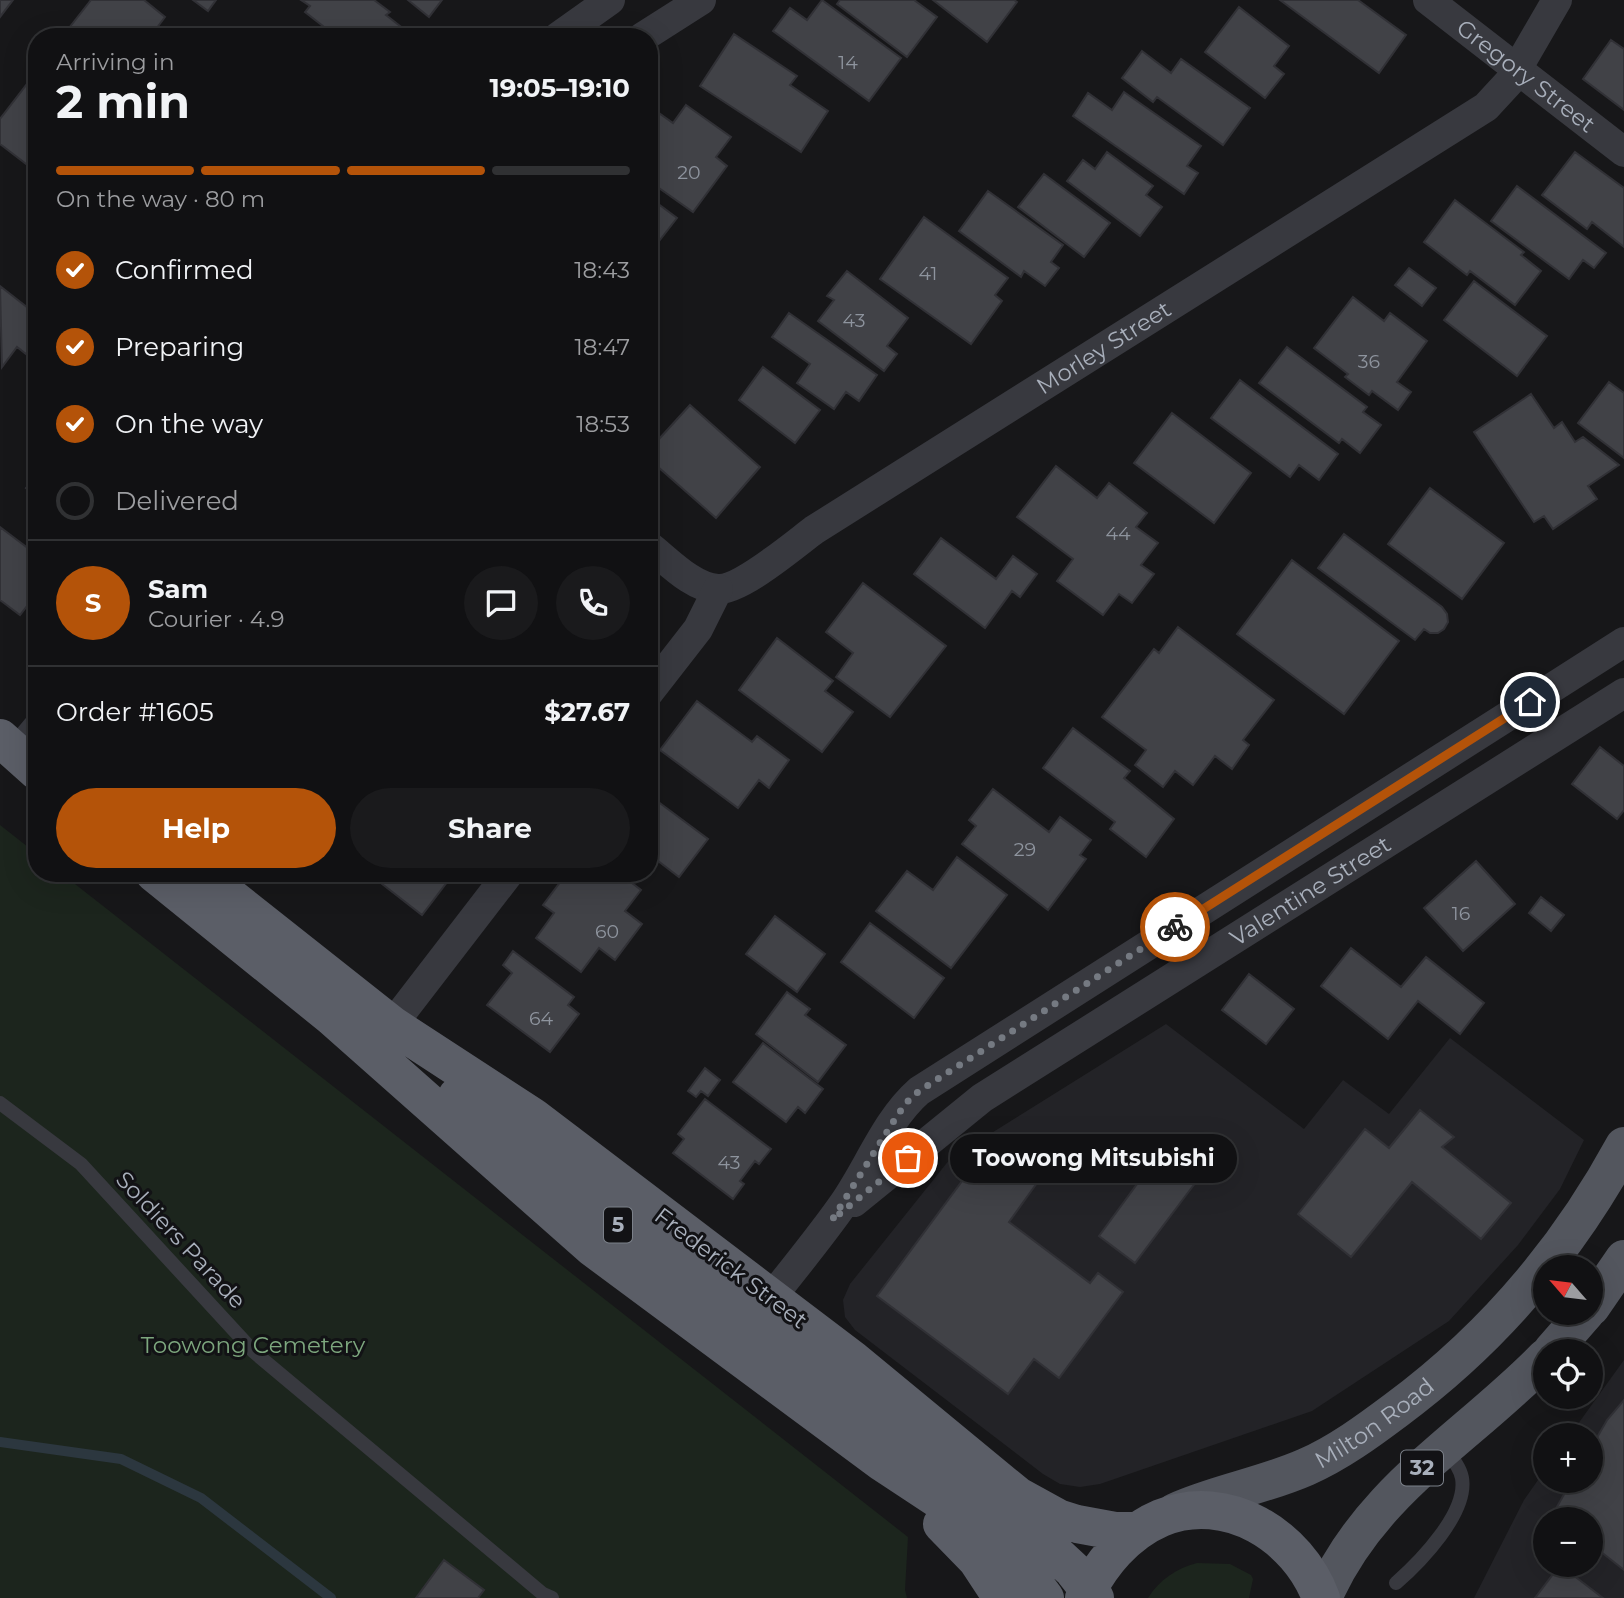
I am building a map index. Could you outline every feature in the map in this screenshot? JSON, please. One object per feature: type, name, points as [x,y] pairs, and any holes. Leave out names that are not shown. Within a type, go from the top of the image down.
[{"type":"highway","name":"5","points":[[165,882],[332,1017],[593,1248],[888,1466],[977,1560],[1002,1598]]},
{"type":"highway","name":"Frederick Street","points":[[212,882],[392,1025],[533,1117],[853,1360],[1018,1496],[1058,1518],[1100,1529],[1150,1524],[1203,1511],[1220,1512],[1253,1522],[1277,1536],[1301,1560],[1322,1598]]},
{"type":"highway","name":"5","points":[[392,1025],[445,1087],[625,1231],[1045,1544],[1072,1569],[1095,1598]]},
{"type":"highway","points":[[888,1466],[962,1515],[998,1544],[1028,1573],[1045,1598]]},
{"type":"highway","points":[[1084,1598],[1111,1555],[1150,1524]]},
{"type":"main road","name":"Milton Road","points":[[1150,1524],[1202,1501],[1306,1467],[1371,1428],[1415,1395],[1478,1342],[1517,1301],[1578,1224],[1624,1146]]},
{"type":"main road","points":[[1603,1290],[1624,1259]]},
{"type":"main road","points":[[1562,1339],[1575,1325]]},
{"type":"main road","name":"32","points":[[1322,1598],[1340,1561],[1371,1517],[1533,1369]]},
{"type":"street","points":[[571,28],[610,0]]},
{"type":"street","points":[[657,28],[701,0]]},
{"type":"street","name":"Gregory Street","points":[[1428,0],[1624,152]]},
{"type":"street","name":"Morley Street","points":[[718,589],[746,579],[814,530],[1475,114],[1501,93],[1518,69],[1557,0]]},
{"type":"street","points":[[658,553],[691,578],[718,589],[698,629],[658,680]]},
{"type":"street","name":"Valentine Street","points":[[771,1298],[832,1220],[895,1119],[919,1091],[1624,642]]},
{"type":"street","name":"Valentine Street","points":[[832,1220],[982,1098],[1624,693]]},
{"type":"street","points":[[392,1025],[502,882]]},
{"type":"lane","name":"Soldiers Parade","points":[[0,1103],[81,1164],[254,1352],[532,1585],[552,1598]]},
{"type":"lane","points":[[1396,1583],[1428,1553],[1458,1503],[1462,1489],[1461,1475],[1444,1448]]},
{"type":"shaded area","points":[[1166,1024],[1304,1129],[1343,1080],[1389,1114],[1450,1038],[1584,1140],[1560,1189],[1518,1245],[1449,1321],[1312,1411],[1100,1484],[1080,1487],[1060,1484],[1043,1474],[855,1330],[845,1317],[843,1300],[850,1284],[950,1159]]},
{"type":"shaded area","points":[[1624,1360],[1624,1598],[1474,1598],[1533,1487],[1533,1493],[1603,1493],[1603,1423],[1579,1423],[1589,1409],[1603,1409],[1603,1389]]},
{"type":"green space","name":"Toowong Cemetery","points":[[0,825],[28,847],[28,882],[72,882],[908,1537],[905,1590],[907,1598],[0,1598]]},
{"type":"green space","points":[[1197,1563],[1230,1564],[1251,1575],[1253,1579],[1249,1598],[1148,1598],[1169,1576]]},
{"type":"building","points":[[0,0],[13,0],[0,17]]},
{"type":"building","points":[[91,0],[144,0],[165,17],[157,28],[69,28]]},
{"type":"building","points":[[193,0],[216,0],[208,11]]},
{"type":"building","points":[[301,0],[374,0],[390,12],[386,15],[403,28],[325,28],[305,12],[310,6]]},
{"type":"building","points":[[408,0],[442,0],[429,17]]},
{"type":"building","points":[[822,0],[901,58],[869,101],[773,31],[790,8],[807,20]]},
{"type":"building","points":[[840,0],[914,0],[937,17],[907,57],[837,4]]},
{"type":"building","points":[[933,0],[1014,0],[1017,2],[987,42]]},
{"type":"building","points":[[1280,0],[1358,0],[1406,35],[1379,73]]},
{"type":"building","points":[[1239,7],[1289,46],[1274,66],[1284,74],[1265,98],[1205,52]]},
{"type":"building","points":[[734,34],[797,76],[790,85],[828,111],[801,152],[700,86]]},
{"type":"building","points":[[1611,40],[1624,49],[1624,110],[1583,79]]},
{"type":"building","points":[[1142,51],[1171,73],[1181,59],[1250,108],[1223,145],[1157,97],[1153,102],[1122,78]]},
{"type":"building","points":[[28,83],[28,165],[0,144],[0,119]]},
{"type":"building","points":[[1124,92],[1201,146],[1187,166],[1198,173],[1184,194],[1073,116],[1088,93],[1112,110]]},
{"type":"building","points":[[686,105],[731,137],[716,157],[727,166],[693,212],[658,187],[658,112],[673,123]]},
{"type":"building","points":[[1107,152],[1153,186],[1146,195],[1162,207],[1140,236],[1067,181],[1083,160],[1095,169]]},
{"type":"building","points":[[1575,152],[1624,188],[1624,247],[1592,222],[1587,229],[1542,195]]},
{"type":"building","points":[[1044,174],[1110,223],[1084,257],[1018,207]]},
{"type":"building","points":[[1517,186],[1606,253],[1594,268],[1583,260],[1569,279],[1491,221]]},
{"type":"building","points":[[988,191],[1063,245],[1051,262],[1059,268],[1045,286],[1024,271],[1021,277],[959,231]]},
{"type":"building","points":[[1455,200],[1524,252],[1521,255],[1541,271],[1515,305],[1470,271],[1467,275],[1424,242]]},
{"type":"building","points":[[658,204],[677,218],[658,242]]},
{"type":"building","points":[[924,217],[1008,278],[995,295],[1002,301],[971,344],[880,279]]},
{"type":"building","points":[[1409,268],[1436,288],[1422,306],[1395,285]]},
{"type":"building","points":[[847,271],[908,318],[887,346],[897,354],[884,371],[818,321],[834,300],[827,296]]},
{"type":"building","points":[[1474,281],[1547,336],[1517,376],[1444,320]]},
{"type":"building","points":[[0,286],[28,308],[28,351],[26,354],[17,347],[2,367]]},
{"type":"building","points":[[1353,297],[1384,321],[1390,313],[1427,341],[1397,382],[1411,392],[1398,410],[1372,391],[1369,395],[1345,377],[1348,374],[1314,348]]},
{"type":"building","points":[[789,313],[877,375],[859,401],[846,392],[834,409],[797,383],[810,364],[772,337]]},
{"type":"building","points":[[1287,347],[1367,407],[1363,412],[1381,425],[1360,453],[1342,439],[1339,443],[1259,383]]},
{"type":"building","points":[[763,367],[820,410],[795,443],[739,400]]},
{"type":"building","points":[[1240,380],[1338,454],[1319,480],[1299,465],[1290,477],[1211,418]]},
{"type":"building","points":[[1609,382],[1624,393],[1624,458],[1578,423]]},
{"type":"building","points":[[1531,394],[1554,428],[1562,422],[1575,442],[1583,437],[1619,465],[1588,486],[1597,499],[1553,529],[1544,516],[1534,522],[1474,432]]},
{"type":"building","points":[[690,405],[760,467],[716,518],[658,467],[658,440]]},
{"type":"building","points":[[1172,413],[1251,473],[1214,523],[1134,463]]},
{"type":"building","points":[[1056,466],[1097,498],[1109,483],[1147,513],[1136,527],[1158,543],[1141,565],[1154,574],[1132,603],[1119,594],[1103,615],[1057,581],[1073,559],[1017,517]]},
{"type":"building","points":[[1430,488],[1504,543],[1462,599],[1388,544]]},
{"type":"building","points":[[0,527],[28,548],[28,605],[20,615],[0,600]]},
{"type":"building","points":[[1344,534],[1442,607],[1448,622],[1444,629],[1438,633],[1430,633],[1424,629],[1415,640],[1318,568]]},
{"type":"building","points":[[941,538],[996,579],[1013,556],[1037,574],[1020,597],[1012,591],[985,628],[914,574]]},
{"type":"building","points":[[1292,560],[1399,641],[1344,714],[1237,634]]},
{"type":"building","points":[[863,583],[946,646],[890,717],[836,677],[853,653],[826,632]]},
{"type":"building","points":[[1178,627],[1274,700],[1243,740],[1249,745],[1232,769],[1215,756],[1193,785],[1175,771],[1163,787],[1135,765],[1146,750],[1102,717],[1154,649],[1159,653]]},
{"type":"building","points":[[777,638],[833,681],[825,691],[853,712],[822,752],[739,690]]},
{"type":"building","points":[[697,701],[752,742],[757,736],[789,760],[769,788],[759,780],[738,808],[660,750]]},
{"type":"building","points":[[1073,728],[1130,771],[1124,778],[1174,819],[1146,857],[1110,829],[1115,822],[1043,768]]},
{"type":"building","points":[[1600,747],[1624,766],[1624,810],[1617,819],[1572,784]]},
{"type":"building","points":[[993,789],[1049,832],[1060,817],[1091,840],[1080,855],[1086,859],[1048,910],[962,844],[976,826],[969,820]]},
{"type":"building","points":[[658,802],[708,839],[679,877],[658,861]]},
{"type":"building","points":[[957,857],[1007,895],[951,968],[876,911],[907,871],[933,890]]},
{"type":"building","points":[[1476,861],[1515,904],[1463,951],[1424,908]]},
{"type":"building","points":[[380,882],[447,882],[422,915]]},
{"type":"building","points":[[560,882],[631,882],[641,890],[625,911],[642,924],[615,960],[599,948],[581,972],[536,938],[554,913],[543,905]]},
{"type":"building","points":[[1541,897],[1564,915],[1551,931],[1529,913]]},
{"type":"building","points":[[775,916],[825,954],[797,992],[746,954]]},
{"type":"building","points":[[870,923],[944,978],[914,1018],[841,962]]},
{"type":"building","points":[[1351,948],[1401,987],[1426,957],[1484,1003],[1460,1034],[1418,1001],[1388,1039],[1321,986]]},
{"type":"building","points":[[513,951],[574,997],[568,1005],[579,1014],[550,1052],[487,1005],[512,973],[503,965]]},
{"type":"building","points":[[1249,974],[1294,1009],[1266,1044],[1222,1010]]},
{"type":"building","points":[[787,992],[810,1009],[805,1015],[846,1045],[818,1082],[756,1034]]},
{"type":"building","points":[[763,1043],[823,1089],[805,1113],[798,1107],[786,1122],[733,1082]]},
{"type":"building","points":[[705,1068],[720,1080],[708,1096],[701,1091],[696,1097],[688,1091]]},
{"type":"building","points":[[705,1099],[771,1149],[759,1164],[755,1161],[740,1181],[744,1184],[733,1199],[673,1153],[684,1139],[678,1134]]},
{"type":"building","points":[[1420,1110],[1454,1137],[1442,1147],[1511,1203],[1481,1239],[1412,1182],[1351,1257],[1298,1214],[1365,1129],[1389,1148]]},
{"type":"building","points":[[988,1146],[1037,1183],[1009,1222],[1090,1283],[1098,1273],[1123,1292],[1059,1378],[1034,1359],[1008,1394],[877,1296]]},
{"type":"building","points":[[1162,1150],[1199,1178],[1135,1263],[1099,1236]]},
{"type":"building","points":[[1624,1400],[1624,1570],[1603,1553],[1603,1507],[1557,1507],[1565,1493],[1603,1493],[1603,1427]]},
{"type":"building","points":[[444,1560],[484,1590],[478,1598],[416,1598]]},
{"type":"building","points":[[1551,1577],[1576,1577],[1603,1598],[1535,1598]]},
{"type":"waterway","points":[[0,1442],[121,1459],[201,1498],[331,1598]]},
{"type":"way so far","points":[[908,1158],[832,1220],[895,1119],[919,1091],[1175,927]]},
{"type":"place","name":"Toowong Mitsubishi","points":[[908,1158]]},
{"type":"route","points":[[1175,927],[1530,702]]}]
